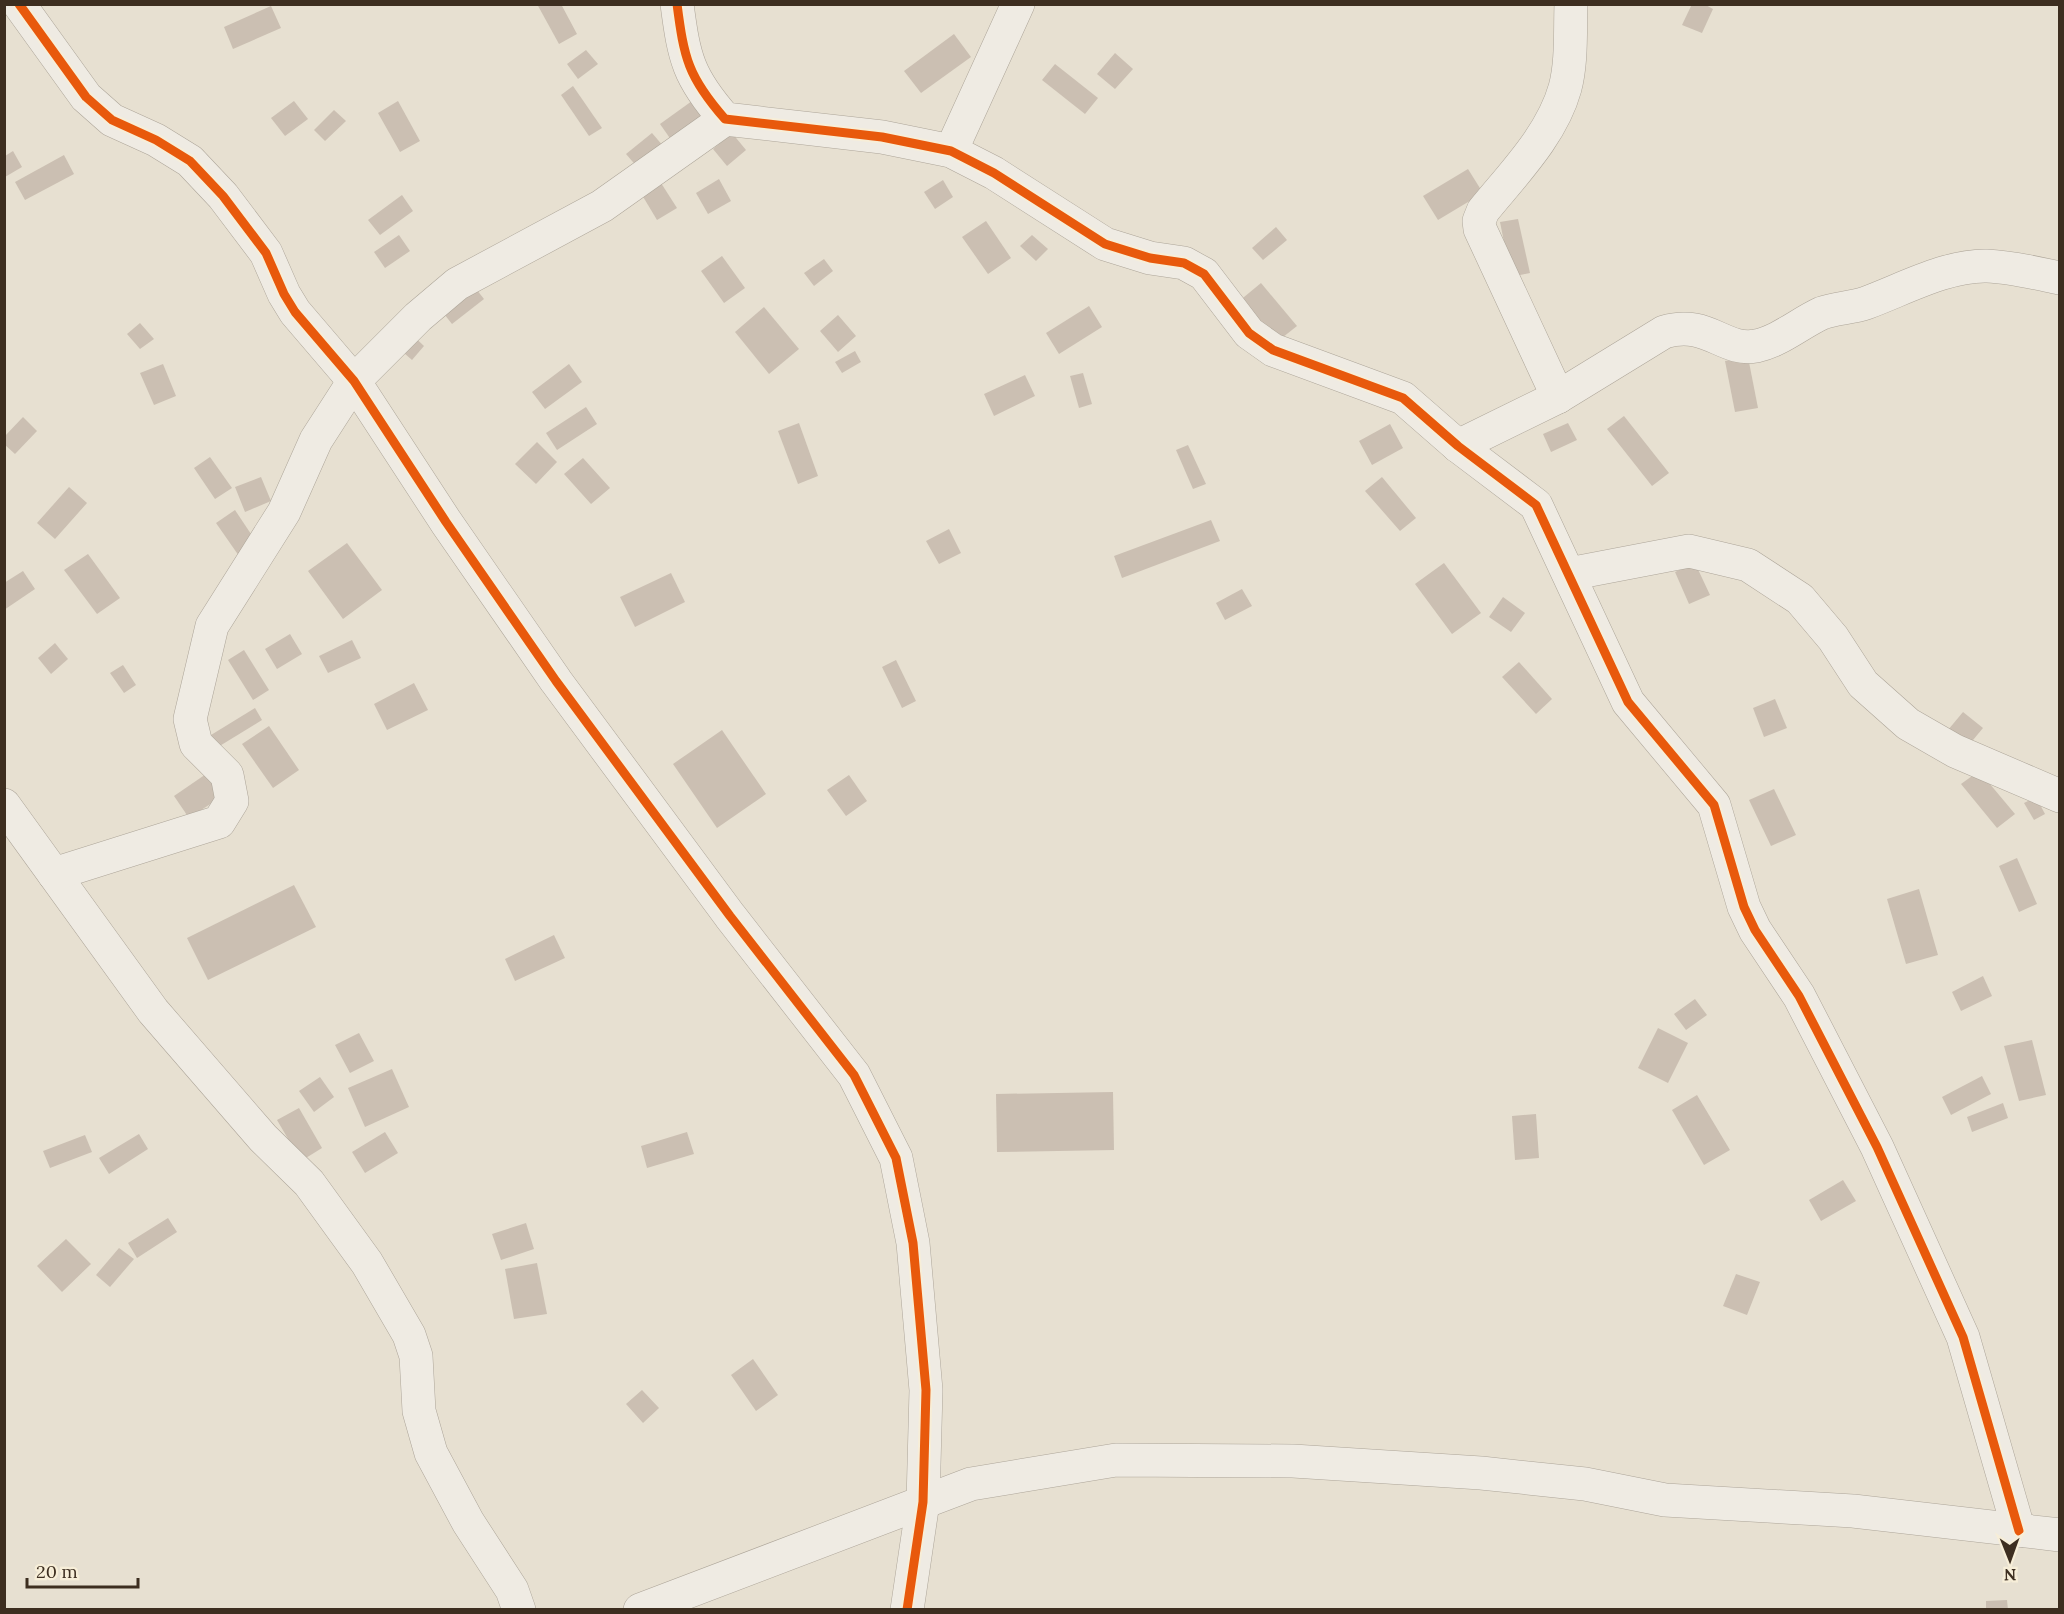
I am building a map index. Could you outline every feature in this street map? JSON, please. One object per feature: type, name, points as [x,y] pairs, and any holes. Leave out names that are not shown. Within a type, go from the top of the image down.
[{"type":"street","points":[[677,4],[683,53],[702,92],[725,119]]},
{"type":"street","points":[[951,151],[1018,4]]},
{"type":"street","points":[[1558,397],[1480,229],[1479,221],[1483,211],[1529,154],[1554,114],[1565,88],[1571,4]]},
{"type":"street","points":[[15,12],[86,97],[112,120],[156,140],[190,160],[223,196],[266,253],[284,294],[295,312],[354,381],[446,522],[555,681],[730,916],[854,1075],[896,1158],[913,1243],[926,1390],[923,1502],[907,1610]]},
{"type":"street","points":[[54,874],[219,822],[232,801],[227,775],[196,744],[190,719],[212,626],[284,512],[316,440],[354,381],[418,317],[457,284],[602,206],[725,119],[882,137],[951,151],[994,173],[1104,244],[1150,258],[1184,263],[1204,274],[1249,333],[1273,350],[1403,398],[1458,446],[1536,505],[1628,702],[1714,805],[1744,907],[1755,930],[1799,996],[1877,1147],[1963,1337],[2019,1531]]},
{"type":"street","points":[[1458,446],[1558,397],[1665,332],[1680,327],[1697,328],[1737,345],[1754,346],[1768,342],[1823,313],[1862,305],[1960,269],[1986,266],[2060,278]]},
{"type":"street","points":[[1569,574],[1689,551],[1748,565],[1800,599],[1833,638],[1863,684],[1908,724],[1955,751],[2060,796]]},
{"type":"street","points":[[4,805],[153,1011],[263,1138],[309,1183],[368,1263],[409,1335],[416,1356],[418,1411],[431,1453],[468,1522],[512,1590],[519,1610]]},
{"type":"street","points":[[639,1610],[971,1484],[1116,1460],[1293,1461],[1481,1473],[1585,1484],[1665,1500],[1853,1511],[2060,1535]]},
{"type":"building","points":[[537,4],[561,4],[577,34],[559,44]]},
{"type":"building","points":[[1692,4],[1704,4],[1713,9],[1702,33],[1682,25]]},
{"type":"building","points":[[271,6],[281,28],[233,49],[224,27]]},
{"type":"building","points":[[954,34],[971,57],[921,93],[904,71]]},
{"type":"building","points":[[586,50],[598,64],[578,79],[567,64]]},
{"type":"building","points":[[1115,53],[1133,69],[1115,89],[1097,74]]},
{"type":"building","points":[[1055,64],[1098,98],[1085,114],[1042,80]]},
{"type":"building","points":[[573,86],[602,128],[589,136],[561,95]]},
{"type":"building","points":[[294,101],[308,119],[285,136],[271,118]]},
{"type":"building","points":[[398,101],[420,141],[400,152],[378,113]]},
{"type":"building","points":[[692,101],[707,120],[674,144],[660,124]]},
{"type":"building","points":[[334,110],[346,121],[325,141],[314,130]]},
{"type":"building","points":[[652,133],[664,147],[639,169],[626,154]]},
{"type":"building","points":[[732,133],[746,150],[727,166],[713,149]]},
{"type":"building","points":[[13,151],[22,167],[5,177],[5,156]]},
{"type":"building","points":[[64,155],[74,174],[25,200],[15,182]]},
{"type":"building","points":[[1468,169],[1483,193],[1438,220],[1423,196]]},
{"type":"building","points":[[719,179],[731,201],[708,214],[696,193]]},
{"type":"building","points":[[943,180],[953,197],[935,209],[924,192]]},
{"type":"building","points":[[661,183],[677,208],[657,220],[642,195]]},
{"type":"building","points":[[402,195],[413,211],[380,235],[368,220]]},
{"type":"building","points":[[1518,219],[1530,273],[1511,277],[1500,222]]},
{"type":"building","points":[[986,221],[1011,258],[988,274],[962,237]]},
{"type":"building","points":[[1276,227],[1287,240],[1263,260],[1252,248]]},
{"type":"building","points":[[399,235],[410,251],[385,268],[374,252]]},
{"type":"building","points":[[1032,235],[1048,249],[1036,261],[1020,246]]},
{"type":"building","points":[[722,256],[745,288],[724,303],[701,271]]},
{"type":"building","points":[[824,259],[833,271],[814,286],[804,273]]},
{"type":"building","points":[[469,280],[484,299],[452,324],[437,305]]},
{"type":"building","points":[[1261,283],[1297,326],[1273,345],[1238,302]]},
{"type":"building","points":[[1089,306],[1102,327],[1059,354],[1046,333]]},
{"type":"building","points":[[764,307],[799,349],[769,374],[735,332]]},
{"type":"building","points":[[838,315],[856,336],[838,352],[820,331]]},
{"type":"building","points":[[140,323],[154,339],[140,349],[127,334]]},
{"type":"building","points":[[408,331],[424,346],[412,360],[396,346]]},
{"type":"building","points":[[855,351],[861,362],[842,373],[835,362]]},
{"type":"building","points":[[1748,357],[1758,408],[1735,412],[1725,361]]},
{"type":"building","points":[[163,364],[176,396],[154,405],[140,373]]},
{"type":"building","points":[[569,364],[582,382],[545,409],[532,392]]},
{"type":"building","points":[[1083,373],[1092,404],[1079,408],[1070,376]]},
{"type":"building","points":[[1025,375],[1035,396],[994,416],[984,394]]},
{"type":"building","points":[[586,407],[597,424],[557,450],[546,433]]},
{"type":"building","points":[[1624,416],[1669,473],[1652,486],[1607,429]]},
{"type":"building","points":[[23,417],[37,431],[15,454],[4,444],[4,437]]},
{"type":"building","points":[[799,423],[818,476],[798,484],[778,431]]},
{"type":"building","points":[[1568,423],[1577,440],[1551,452],[1543,434]]},
{"type":"building","points":[[1390,424],[1403,448],[1372,465],[1359,441]]},
{"type":"building","points":[[537,442],[557,462],[536,484],[515,464]]},
{"type":"building","points":[[1188,445],[1206,484],[1193,489],[1176,450]]},
{"type":"building","points":[[210,457],[232,488],[215,499],[194,468]]},
{"type":"building","points":[[583,458],[610,488],[591,504],[564,474]]},
{"type":"building","points":[[261,477],[271,501],[245,512],[235,487]]},
{"type":"building","points":[[1382,477],[1416,518],[1400,531],[1365,491]]},
{"type":"building","points":[[69,487],[87,503],[55,539],[37,523]]},
{"type":"building","points":[[235,510],[257,543],[239,556],[216,523]]},
{"type":"building","points":[[1211,520],[1220,541],[1122,578],[1114,556]]},
{"type":"building","points":[[949,529],[961,553],[939,564],[926,541]]},
{"type":"building","points":[[347,543],[382,590],[343,619],[308,571]]},
{"type":"building","points":[[88,554],[120,598],[97,614],[64,570]]},
{"type":"building","points":[[1444,563],[1481,613],[1452,634],[1415,584]]},
{"type":"building","points":[[1695,563],[1710,595],[1689,604],[1675,572]]},
{"type":"building","points":[[23,571],[35,589],[4,610],[4,583]]},
{"type":"building","points":[[671,573],[685,602],[635,627],[620,597]]},
{"type":"building","points":[[1242,589],[1252,606],[1225,620],[1216,603]]},
{"type":"building","points":[[1503,597],[1525,613],[1511,632],[1489,617]]},
{"type":"building","points":[[290,634],[302,654],[277,669],[265,649]]},
{"type":"building","points":[[352,640],[361,658],[328,673],[319,656]]},
{"type":"building","points":[[55,643],[68,659],[51,674],[38,658]]},
{"type":"building","points":[[244,650],[269,690],[253,700],[228,660]]},
{"type":"building","points":[[896,660],[916,701],[902,708],[882,667]]},
{"type":"building","points":[[1519,662],[1552,699],[1536,714],[1502,677]]},
{"type":"building","points":[[123,665],[136,685],[124,693],[110,673]]},
{"type":"building","points":[[414,683],[428,710],[387,730],[374,704]]},
{"type":"building","points":[[1775,699],[1787,728],[1764,737],[1753,708]]},
{"type":"building","points":[[255,708],[262,720],[218,747],[211,735]]},
{"type":"building","points":[[1963,712],[1983,728],[1968,746],[1948,730]]},
{"type":"building","points":[[269,726],[299,770],[273,788],[242,744]]},
{"type":"building","points":[[722,730],[766,794],[717,828],[673,764]]},
{"type":"building","points":[[1979,771],[2015,814],[1997,828],[1961,784]]},
{"type":"building","points":[[209,772],[224,795],[189,818],[174,796]]},
{"type":"building","points":[[849,775],[867,801],[846,816],[827,790]]},
{"type":"building","points":[[1774,789],[1796,835],[1771,846],[1749,800]]},
{"type":"building","points":[[2036,797],[2045,814],[2034,820],[2024,803]]},
{"type":"building","points":[[2017,858],[2037,904],[2019,912],[1999,866]]},
{"type":"building","points":[[294,885],[316,927],[208,980],[187,938]]},
{"type":"building","points":[[1919,889],[1938,955],[1906,964],[1887,899]]},
{"type":"building","points":[[554,935],[565,958],[515,981],[505,959]]},
{"type":"building","points":[[1983,976],[1992,996],[1961,1011],[1952,992]]},
{"type":"building","points":[[1695,999],[1707,1015],[1686,1030],[1674,1014]]},
{"type":"building","points":[[1658,1028],[1688,1043],[1668,1083],[1638,1068]]},
{"type":"building","points":[[359,1033],[374,1061],[350,1073],[335,1045]]},
{"type":"building","points":[[2032,1040],[2046,1095],[2019,1101],[2004,1046]]},
{"type":"building","points":[[392,1069],[409,1107],[365,1127],[348,1088]]},
{"type":"building","points":[[1982,1076],[1991,1094],[1951,1115],[1942,1097]]},
{"type":"building","points":[[320,1077],[334,1097],[314,1112],[299,1091]]},
{"type":"building","points":[[1113,1092],[1114,1150],[997,1152],[996,1094]]},
{"type":"building","points":[[1697,1095],[1730,1150],[1704,1165],[1672,1110]]},
{"type":"building","points":[[2003,1103],[2008,1118],[1972,1132],[1967,1117]]},
{"type":"building","points":[[299,1108],[322,1148],[301,1161],[277,1120]]},
{"type":"building","points":[[1536,1114],[1539,1158],[1515,1160],[1512,1116]]},
{"type":"building","points":[[385,1132],[398,1153],[365,1173],[352,1152]]},
{"type":"building","points":[[687,1132],[694,1154],[647,1168],[641,1146]]},
{"type":"building","points":[[139,1134],[148,1149],[109,1174],[99,1158]]},
{"type":"building","points":[[85,1135],[92,1152],[50,1168],[43,1151]]},
{"type":"building","points":[[1843,1180],[1856,1201],[1821,1221],[1809,1200]]},
{"type":"building","points":[[168,1218],[177,1232],[137,1258],[128,1243]]},
{"type":"building","points":[[526,1223],[534,1249],[501,1260],[492,1234]]},
{"type":"building","points":[[66,1239],[91,1264],[62,1292],[37,1266]]},
{"type":"building","points":[[119,1248],[134,1259],[110,1287],[96,1275]]},
{"type":"building","points":[[537,1263],[547,1314],[514,1319],[505,1269]]},
{"type":"building","points":[[1736,1274],[1760,1282],[1747,1315],[1723,1306]]},
{"type":"building","points":[[753,1359],[778,1395],[756,1411],[731,1375]]},
{"type":"building","points":[[642,1390],[659,1408],[643,1423],[626,1404]]},
{"type":"building","points":[[2007,1600],[2008,1610],[1986,1610],[1986,1601]]},
{"type":"cycle path","points":[[19,4],[86,97],[112,120],[156,140],[190,161],[223,196],[266,253],[284,294],[295,312],[354,381],[446,522],[556,681],[730,916],[854,1075],[896,1158],[913,1243],[926,1390],[923,1502],[907,1610]]},
{"type":"cycle path","points":[[677,4],[682,39],[695,78],[725,119],[882,137],[951,151],[994,173],[1105,244],[1150,258],[1184,263],[1204,274],[1249,333],[1273,350],[1403,398],[1458,446],[1536,505],[1628,702],[1714,805],[1744,907],[1755,930],[1799,996],[1877,1147],[1963,1337],[2019,1531]]}]
